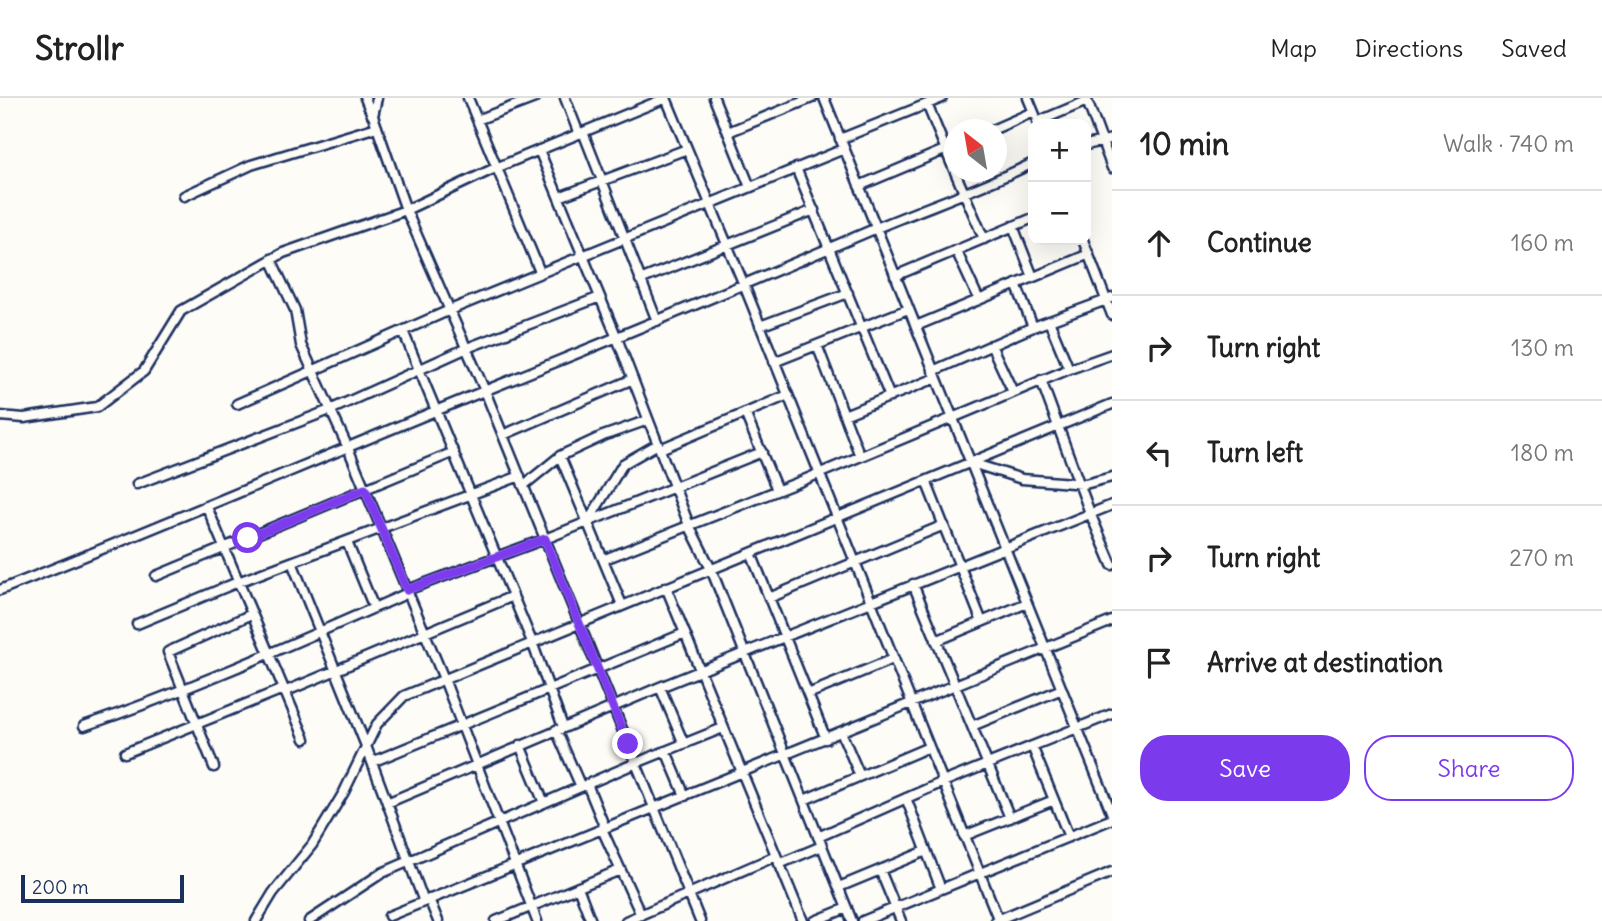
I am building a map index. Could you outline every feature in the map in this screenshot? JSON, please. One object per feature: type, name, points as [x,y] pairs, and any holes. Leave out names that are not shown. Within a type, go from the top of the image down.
[{"type":"street","points":[[365,98],[406,210],[485,391],[700,921]]},
{"type":"street","points":[[373,116],[377,98]]},
{"type":"street","points":[[468,98],[540,272]]},
{"type":"street","points":[[477,120],[536,98]]},
{"type":"street","points":[[565,98],[657,321]]},
{"type":"street","points":[[715,98],[750,187]]},
{"type":"street","points":[[728,132],[812,98]]},
{"type":"street","points":[[824,98],[1112,816],[1069,837],[863,921]]},
{"type":"street","points":[[840,139],[942,98]]},
{"type":"street","points":[[1028,98],[1037,119]]},
{"type":"street","points":[[0,416],[24,418],[96,407],[144,371],[181,311],[271,259],[406,210],[496,168],[663,99],[744,285],[997,920],[1112,872]]},
{"type":"street","points":[[1046,119],[1086,99],[1112,168]]},
{"type":"street","points":[[927,104],[944,136]]},
{"type":"street","points":[[1007,124],[1034,112]]},
{"type":"street","points":[[184,196],[251,164],[377,127]]},
{"type":"street","points":[[1091,144],[1112,139]]},
{"type":"street","points":[[559,197],[687,149]]},
{"type":"street","points":[[237,404],[540,272],[844,149]]},
{"type":"street","points":[[539,150],[617,338],[689,526],[711,569],[852,921]]},
{"type":"street","points":[[859,186],[944,150]]},
{"type":"street","points":[[0,590],[617,338],[1028,165]]},
{"type":"street","points":[[796,168],[890,397]]},
{"type":"street","points":[[960,182],[984,239]]},
{"type":"street","points":[[640,280],[814,210]]},
{"type":"street","points":[[895,276],[1028,220]]},
{"type":"street","points":[[1013,226],[1033,277]]},
{"type":"street","points":[[1085,245],[1109,299],[1112,316]]},
{"type":"street","points":[[956,250],[979,300]]},
{"type":"street","points":[[916,326],[1088,254]]},
{"type":"street","points":[[271,259],[295,310],[300,345],[348,448],[444,679],[537,921]]},
{"type":"street","points":[[1016,284],[1033,327]]},
{"type":"street","points":[[760,326],[848,293]]},
{"type":"street","points":[[137,484],[330,410],[467,348],[600,297]]},
{"type":"street","points":[[844,415],[890,397],[991,345],[1109,299]]},
{"type":"street","points":[[774,362],[908,309]]},
{"type":"street","points":[[1049,321],[1069,369]]},
{"type":"street","points":[[403,331],[532,642],[560,728],[641,915]]},
{"type":"street","points":[[817,345],[860,456]]},
{"type":"street","points":[[991,345],[1013,392]]},
{"type":"street","points":[[605,559],[1041,380],[1112,354]]},
{"type":"street","points":[[503,435],[633,379]]},
{"type":"street","points":[[1041,380],[1112,565]]},
{"type":"street","points":[[588,521],[623,464],[659,446],[788,395]]},
{"type":"street","points":[[256,921],[273,893],[312,845],[344,792],[377,724],[404,696],[1112,404]]},
{"type":"street","points":[[746,413],[777,490]]},
{"type":"street","points":[[523,486],[560,456],[603,436],[648,420]]},
{"type":"street","points":[[156,576],[454,452]]},
{"type":"street","points":[[84,726],[269,654],[407,592],[762,452]]},
{"type":"street","points":[[560,456],[622,605]]},
{"type":"street","points":[[971,463],[1022,479],[1079,484],[1112,477]]},
{"type":"street","points":[[137,624],[239,582],[520,476]]},
{"type":"street","points":[[926,481],[982,622]]},
{"type":"street","points":[[387,803],[613,706],[1112,505]]},
{"type":"street","points":[[207,507],[305,740]]},
{"type":"street","points":[[769,598],[943,525]]},
{"type":"street","points":[[347,542],[374,608]]},
{"type":"street","points":[[751,553],[826,739]]},
{"type":"street","points":[[292,562],[409,862],[438,921]]},
{"type":"street","points":[[914,584],[1010,818]]},
{"type":"street","points":[[666,587],[803,921]]},
{"type":"street","points":[[125,753],[425,634],[513,596]]},
{"type":"street","points":[[936,641],[1027,603]]},
{"type":"street","points":[[214,767],[168,652],[252,614]]},
{"type":"street","points":[[389,916],[1112,621]]},
{"type":"street","points":[[372,762],[684,633]]},
{"type":"street","points":[[808,694],[894,659]]},
{"type":"street","points":[[660,687],[684,744]]},
{"type":"street","points":[[972,726],[1062,689]]},
{"type":"street","points":[[626,921],[778,860],[943,782],[1112,714]]},
{"type":"street","points":[[309,921],[382,873],[636,763],[723,729]]},
{"type":"street","points":[[841,732],[860,776]]},
{"type":"street","points":[[520,745],[544,803]]},
{"type":"street","points":[[1032,746],[1069,837]]},
{"type":"street","points":[[804,800],[929,747]]},
{"type":"street","points":[[666,751],[685,796]]},
{"type":"street","points":[[906,799],[941,889]]},
{"type":"street","points":[[964,836],[1054,800]]},
{"type":"street","points":[[839,887],[926,850]]},
{"type":"street","points":[[496,921],[620,870]]},
{"type":"street","points":[[880,870],[901,921]]},
{"type":"street","points":[[578,887],[591,921]]},
{"type":"street","points":[[815,921],[847,908]]},
{"type":"route","points":[[248,538],[365,489],[407,590],[545,539],[628,744]]}]
